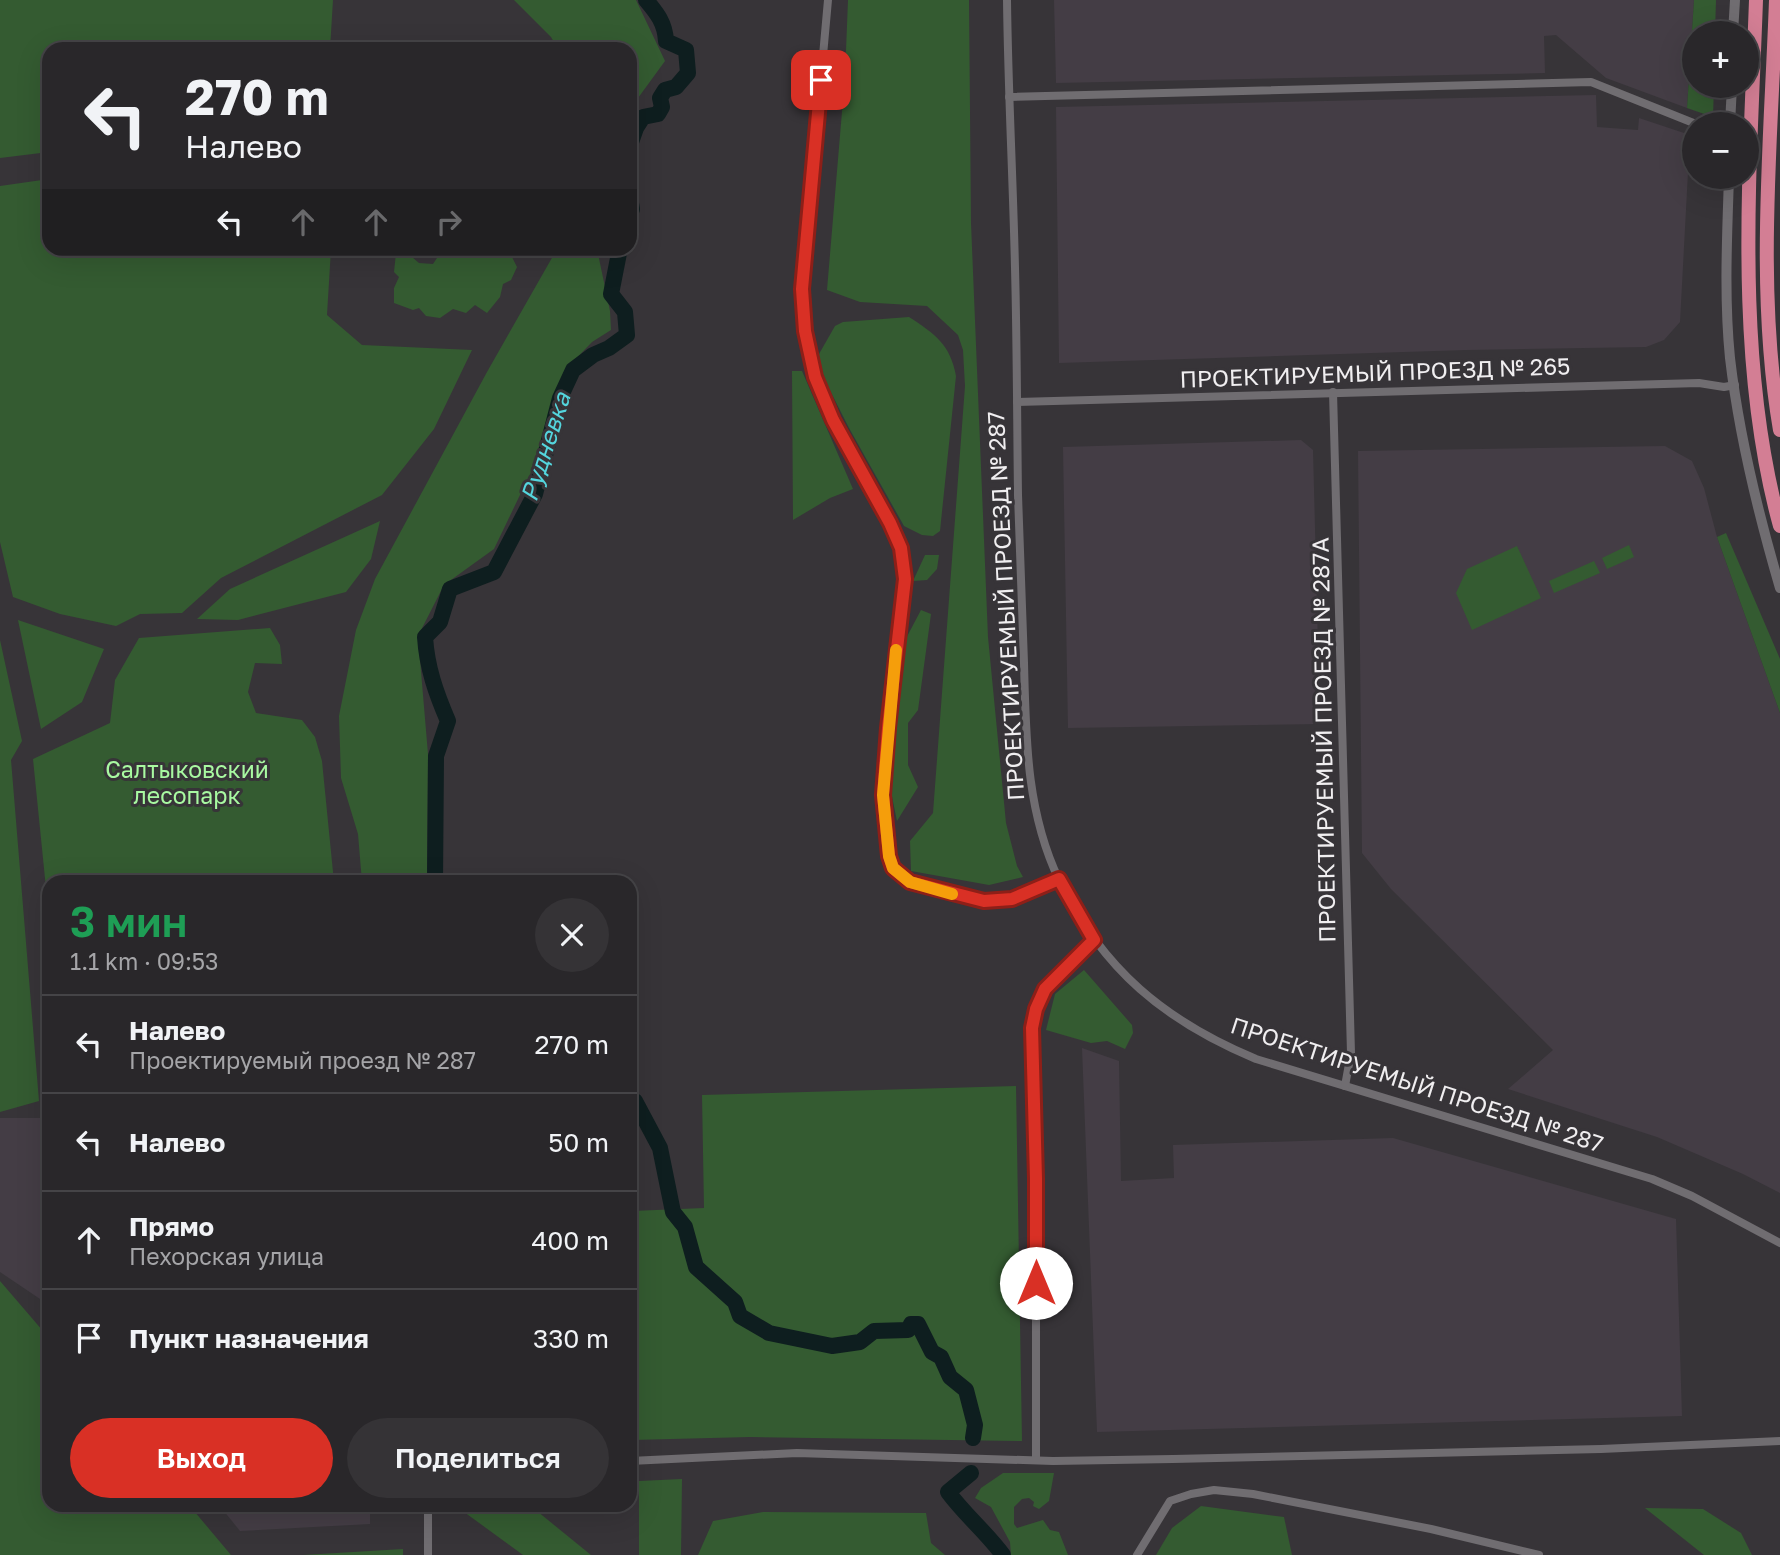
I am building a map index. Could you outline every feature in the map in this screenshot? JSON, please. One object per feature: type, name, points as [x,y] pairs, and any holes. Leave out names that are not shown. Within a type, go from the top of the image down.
[{"type":"highway","points":[[1756,0],[1750,175],[1750,287],[1755,373],[1763,444],[1780,526]]},
{"type":"highway","points":[[1776,0],[1767,263],[1771,354],[1780,430]]},
{"type":"street","points":[[828,0],[802,289],[805,331],[815,377],[833,420],[883,509],[901,548],[905,579],[883,795],[889,856],[893,868],[910,882],[984,901],[1012,899],[1059,879]]},
{"type":"street","name":"ПРОЕКТИРУЕМЫЙ ПРОЕЗД № 287","points":[[1006,0],[1028,765],[1036,818],[1059,879],[1094,940],[1119,971],[1149,998],[1201,1034],[1256,1059],[1652,1179],[1692,1196],[1780,1243]]},
{"type":"street","points":[[1734,21],[1735,0]]},
{"type":"street","points":[[1009,97],[1591,82],[1682,118]]},
{"type":"street","points":[[1729,189],[1727,277],[1730,358],[1741,433],[1780,588]]},
{"type":"street","name":"ПРОЕКТИРУЕМЫЙ ПРОЕЗД № 265","points":[[1017,402],[1699,383],[1724,387],[1735,385]]},
{"type":"street","name":"ПРОЕКТИРУЕМЫЙ ПРОЕЗД № 287А","points":[[1333,392],[1351,1053],[1345,1086]]},
{"type":"street","points":[[1036,1460],[1036,1179],[1032,1028],[1036,1009],[1045,989],[1094,940]]},
{"type":"street","points":[[637,1461],[797,1453],[1036,1460],[1601,1450],[1780,1441]]},
{"type":"street","points":[[1137,1555],[1170,1501],[1214,1490],[1305,1503],[1539,1555]]},
{"type":"street","points":[[428,1512],[428,1555]]},
{"type":"shaded area","points":[[1054,0],[1694,0],[1693,21],[1682,21],[1682,98],[1688,98],[1687,108],[1606,78],[1556,35],[1544,36],[1545,73],[1056,83]]},
{"type":"shaded area","points":[[1596,95],[1597,127],[1638,130],[1639,118],[1682,132],[1682,189],[1687,189],[1680,322],[1664,340],[1646,347],[1059,363],[1056,107]]},
{"type":"shaded area","points":[[1301,440],[1313,450],[1320,724],[1068,728],[1063,447]]},
{"type":"shaded area","points":[[1665,446],[1692,461],[1704,488],[1717,537],[1780,713],[1780,1193],[1657,1137],[1508,1089],[1553,1050],[1391,889],[1362,853],[1358,451]]},
{"type":"shaded area","points":[[1082,1048],[1119,1061],[1121,1181],[1174,1178],[1173,1145],[1393,1138],[1676,1219],[1682,1416],[1097,1432]]},
{"type":"shaded area","points":[[0,1118],[42,1118],[42,1300],[0,1272]]},
{"type":"shaded area","points":[[225,1512],[370,1512],[370,1524],[240,1531]]},
{"type":"green space","points":[[0,0],[333,0],[330,42],[42,42],[42,153],[0,158]]},
{"type":"green space","points":[[514,0],[636,0],[665,61],[637,99],[637,42],[554,42]]},
{"type":"green space","points":[[848,0],[969,0],[971,223],[988,637],[1006,823],[1017,866],[1023,877],[989,885],[911,871],[910,841],[933,813],[965,386],[963,350],[958,335],[927,306],[860,302],[827,290],[845,76]]},
{"type":"green space","points":[[1694,0],[1716,0],[1715,21],[1693,21]]},
{"type":"green space","points":[[1688,98],[1714,98],[1713,112],[1699,112],[1687,108]]},
{"type":"green space","points":[[42,180],[42,256],[331,256],[327,315],[362,345],[472,350],[434,429],[382,495],[221,578],[182,613],[140,614],[116,626],[60,614],[13,597],[0,542],[0,186]]},
{"type":"green space","points":[[396,256],[411,256],[419,263],[433,264],[438,256],[512,256],[517,267],[511,280],[503,284],[500,297],[487,313],[475,305],[466,313],[453,309],[440,318],[426,316],[419,308],[413,310],[394,303],[394,288],[399,277],[394,272]]},
{"type":"green space","points":[[553,256],[598,256],[610,311],[611,330],[592,342],[565,370],[532,470],[494,549],[444,585],[418,636],[428,754],[427,875],[361,875],[358,834],[341,778],[339,716],[356,630],[375,579]]},
{"type":"green space","points":[[909,317],[940,341],[950,356],[956,376],[940,531],[933,536],[922,535],[904,526],[815,361],[835,326],[843,322]]},
{"type":"green space","points":[[792,371],[802,371],[853,489],[830,498],[793,520]]},
{"type":"green space","points":[[380,521],[371,559],[346,592],[238,620],[197,619],[230,589]]},
{"type":"green space","points":[[1726,533],[1780,659],[1780,713],[1717,537]]},
{"type":"green space","points":[[1629,545],[1634,557],[1607,569],[1602,558]]},
{"type":"green space","points":[[1517,546],[1541,598],[1472,630],[1456,593],[1467,569]]},
{"type":"green space","points":[[925,555],[939,555],[937,569],[927,580],[913,581]]},
{"type":"green space","points":[[1594,561],[1600,573],[1554,593],[1549,581]]},
{"type":"green space","points":[[921,610],[931,614],[918,710],[908,723],[908,765],[918,787],[897,821],[891,792],[902,646]]},
{"type":"green space","points":[[18,620],[104,649],[82,702],[41,729]]},
{"type":"green space","name":"Салтыковский лесопарк","points":[[270,628],[280,645],[282,664],[255,663],[248,692],[256,713],[302,720],[315,737],[322,761],[333,875],[45,875],[33,759],[110,723],[115,680],[139,638]]},
{"type":"green space","points":[[0,640],[22,741],[11,760],[39,1101],[0,1112]]},
{"type":"green space","points":[[1084,970],[1132,1025],[1133,1033],[1125,1049],[1107,1041],[1091,1043],[1046,1030],[1055,994]]},
{"type":"green space","points":[[1016,1086],[1022,1441],[750,1437],[637,1440],[637,1211],[704,1208],[702,1095]]},
{"type":"green space","points":[[0,1281],[42,1330],[42,1512],[195,1512],[231,1555],[0,1555]]},
{"type":"green space","points":[[1003,1473],[1054,1473],[1049,1501],[1039,1509],[1033,1506],[1034,1502],[1029,1498],[1022,1499],[1014,1507],[1014,1524],[1017,1528],[1043,1520],[1050,1530],[1059,1532],[1068,1555],[1011,1555],[1010,1542],[991,1507],[975,1498],[981,1488]]},
{"type":"green space","points":[[682,1479],[681,1555],[639,1555],[639,1481]]},
{"type":"green space","points":[[1201,1506],[1284,1517],[1292,1555],[1156,1555],[1172,1528]]},
{"type":"green space","points":[[1645,1508],[1703,1509],[1741,1533],[1752,1555],[1704,1555]]},
{"type":"green space","points":[[464,1512],[538,1512],[591,1555],[523,1555]]},
{"type":"green space","points":[[763,1512],[926,1513],[931,1543],[945,1555],[698,1555],[713,1521]]},
{"type":"green space","points":[[403,1549],[403,1555],[303,1555]]},
{"type":"waterway","name":"Рудневка","points":[[637,126],[643,117],[658,114],[662,107],[660,98],[665,90],[676,87],[688,73],[686,50],[666,41],[660,19],[646,0]]},
{"type":"waterway","name":"Рудневка","points":[[435,875],[436,756],[448,721],[433,680],[425,637],[440,622],[450,589],[494,572],[535,494],[560,398],[573,370],[627,335],[625,312],[611,294],[618,256]]},
{"type":"waterway","name":"Рудневка","points":[[637,1105],[660,1148],[673,1212],[685,1227],[696,1267],[735,1302],[740,1316],[769,1333],[832,1346],[860,1342],[874,1331],[908,1330],[911,1324],[918,1324],[932,1352],[941,1357],[950,1377],[966,1390],[975,1425],[973,1438]]},
{"type":"waterway","name":"Рудневка","points":[[971,1473],[948,1492],[1003,1555]]},
{"type":"slow traffic","points":[[896,650],[883,795],[889,856],[893,868],[910,882],[952,894]]},
{"type":"route","points":[[821,80],[802,289],[805,331],[815,377],[833,420],[890,523],[901,548],[905,579],[883,795],[889,856],[893,868],[910,882],[984,901],[1012,899],[1059,879],[1094,940],[1045,989],[1036,1009],[1032,1028],[1036,1283]]}]
